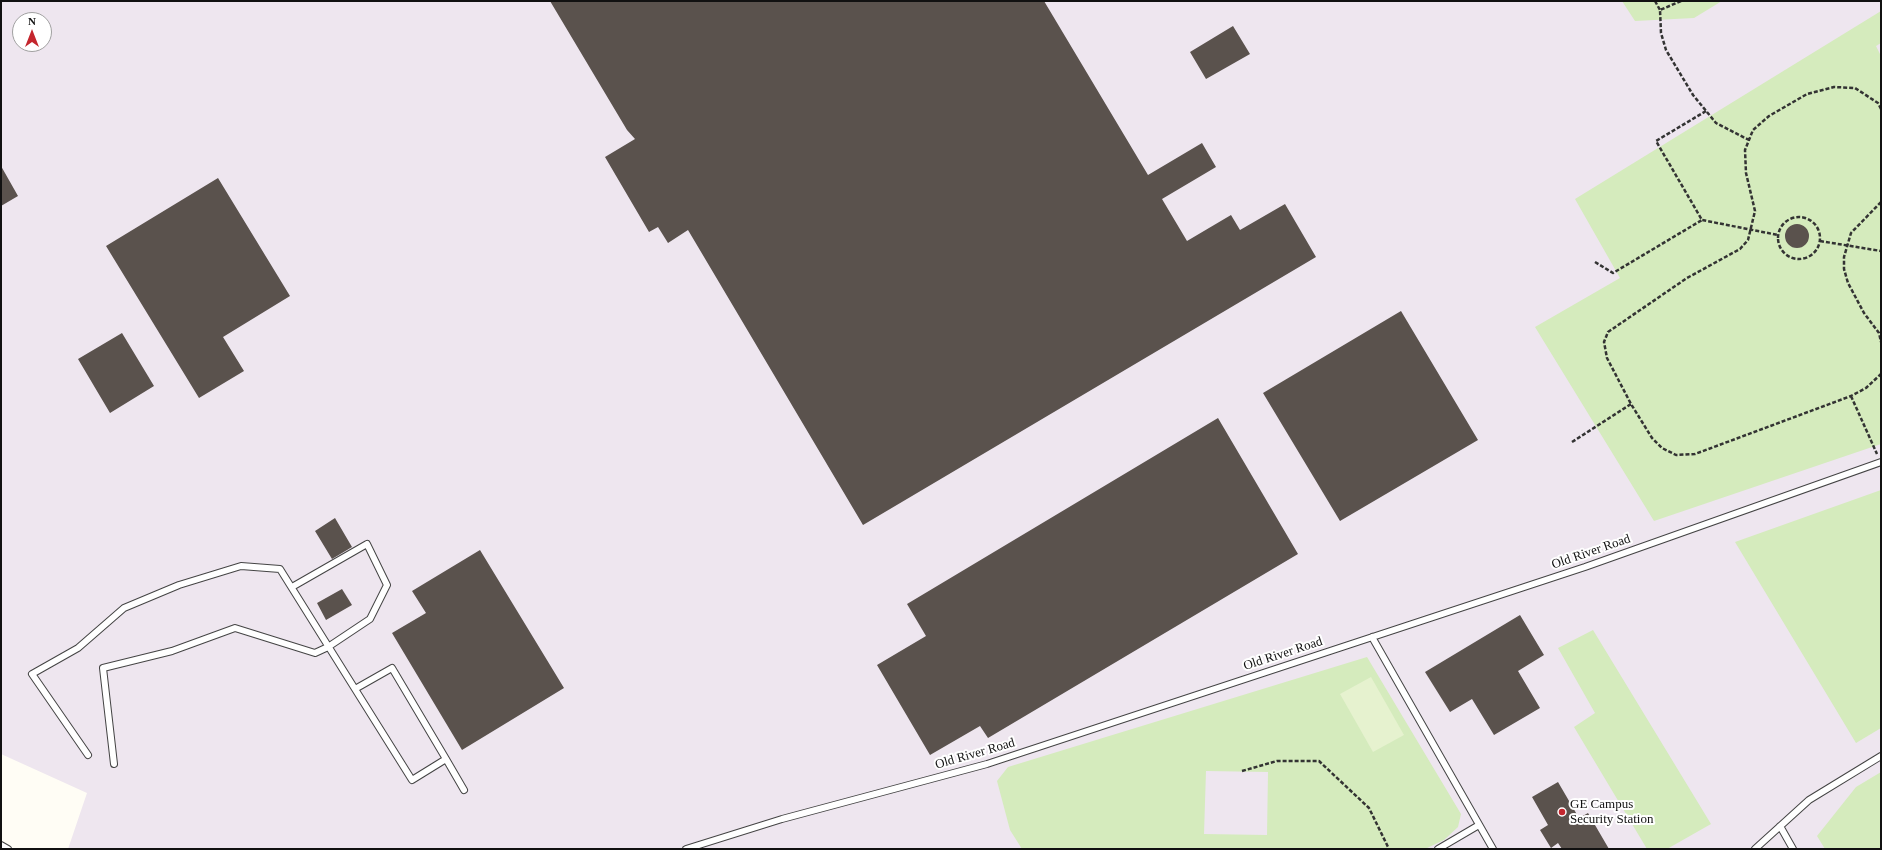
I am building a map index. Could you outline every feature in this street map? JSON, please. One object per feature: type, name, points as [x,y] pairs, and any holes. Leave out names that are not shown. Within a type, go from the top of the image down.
[{"type":"lane","name":"Old River Road","points":[[686,849],[782,819],[986,764],[1585,567],[1881,462]]},
{"type":"lane","points":[[114,764],[103,668],[172,651],[235,628],[315,653],[328,647],[370,619],[387,585],[367,544],[292,586]]},
{"type":"lane","points":[[88,755],[32,674],[78,648],[124,608],[179,585],[241,566],[280,569],[412,780],[446,759]]},
{"type":"lane","points":[[1372,637],[1493,849]]},
{"type":"lane","points":[[355,689],[392,668],[464,790]]},
{"type":"lane","points":[[1755,849],[1809,800],[1881,756]]},
{"type":"lane","points":[[1438,849],[1480,825]]},
{"type":"lane","points":[[1780,826],[1792,849]]},
{"type":"lane","points":[[1,845],[8,849]]},
{"type":"path","points":[[1655,1],[1660,10],[1661,33],[1666,50],[1693,95],[1716,123],[1749,140]]},
{"type":"path","points":[[1660,10],[1681,1]]},
{"type":"path","points":[[1880,107],[1878,103],[1855,88],[1834,87],[1807,94],[1769,116],[1753,130],[1744,150],[1746,173],[1755,211],[1752,230],[1748,240],[1740,249],[1688,278],[1608,332],[1604,342],[1607,358],[1631,404],[1652,438],[1662,448],[1676,454],[1695,454],[1851,396],[1866,388],[1881,374]]},
{"type":"path","points":[[1702,220],[1656,141],[1706,111]]},
{"type":"path","points":[[1881,202],[1851,233],[1846,246],[1844,269],[1848,283],[1864,313],[1879,334],[1881,342]]},
{"type":"path","points":[[1802,217],[1814,223],[1820,234],[1820,241],[1814,252],[1809,256],[1796,259],[1784,253],[1778,242],[1778,235],[1780,229],[1789,220],[1802,217]]},
{"type":"path","points":[[1595,262],[1613,273],[1702,220],[1778,235]]},
{"type":"path","points":[[1820,241],[1881,250]]},
{"type":"path","points":[[1851,396],[1881,462]]},
{"type":"path","points":[[1572,442],[1631,404]]},
{"type":"path","points":[[1242,771],[1277,761],[1319,761],[1369,808],[1389,849]]},
{"type":"shaded area","points":[[1,1],[1881,1],[1881,849],[68,849],[87,793],[1,754]]},
{"type":"green space","points":[[1622,1],[1722,1],[1694,18],[1635,21]]},
{"type":"green space","points":[[1881,11],[1881,43],[1876,46],[1881,56],[1881,444],[1654,521],[1535,327],[1620,278],[1575,199]]},
{"type":"green space","points":[[1881,490],[1881,728],[1856,743],[1735,542]]},
{"type":"green space","points":[[1593,630],[1711,824],[1667,849],[1647,849],[1574,727],[1595,713],[1558,648]]},
{"type":"green space","points":[[1367,657],[1461,814],[1458,827],[1444,840],[1425,849],[1022,849],[1010,830],[997,781],[1008,767]],"holes":[[[1206,771],[1268,772],[1267,835],[1204,834]]]},
{"type":"green space","points":[[1371,677],[1404,735],[1373,752],[1340,694]]},
{"type":"green space","points":[[1881,772],[1881,849],[1825,849],[1817,836],[1856,787]]},
{"type":"building","points":[[550,1],[1044,1],[1148,175],[1202,143],[1216,167],[1162,199],[1187,241],[1231,215],[1240,230],[1285,204],[1316,257],[863,525],[688,230],[668,243],[658,227],[649,232],[605,157],[635,139],[627,130]]},
{"type":"building","points":[[1233,26],[1250,54],[1206,79],[1190,52]]},
{"type":"building","points":[[1,166],[18,196],[1,206]]},
{"type":"building","points":[[218,178],[290,296],[223,337],[244,371],[199,398],[106,246]]},
{"type":"building","points":[[1797,224],[1802,225],[1808,231],[1808,241],[1802,247],[1797,248],[1792,247],[1786,241],[1785,236],[1786,231],[1792,225]]},
{"type":"building","points":[[1401,311],[1478,440],[1340,521],[1263,393]]},
{"type":"building","points":[[122,333],[154,386],[110,413],[78,359]]},
{"type":"building","points":[[1218,418],[1298,554],[988,738],[980,726],[930,755],[877,665],[926,636],[907,604]]},
{"type":"building","points":[[335,518],[352,547],[332,559],[315,531]]},
{"type":"building","points":[[480,550],[564,688],[462,750],[392,633],[426,613],[412,591]]},
{"type":"building","points":[[342,589],[352,605],[326,620],[317,603]]},
{"type":"building","points":[[1520,615],[1544,655],[1518,671],[1540,708],[1494,735],[1472,699],[1450,712],[1425,672]]},
{"type":"building","points":[[1558,782],[1579,818],[1588,813],[1609,849],[1562,849],[1558,843],[1551,848],[1540,830],[1548,825],[1532,797]]},
{"type":"place","name":"GE Campus Security Station","points":[[1562,812]]}]
